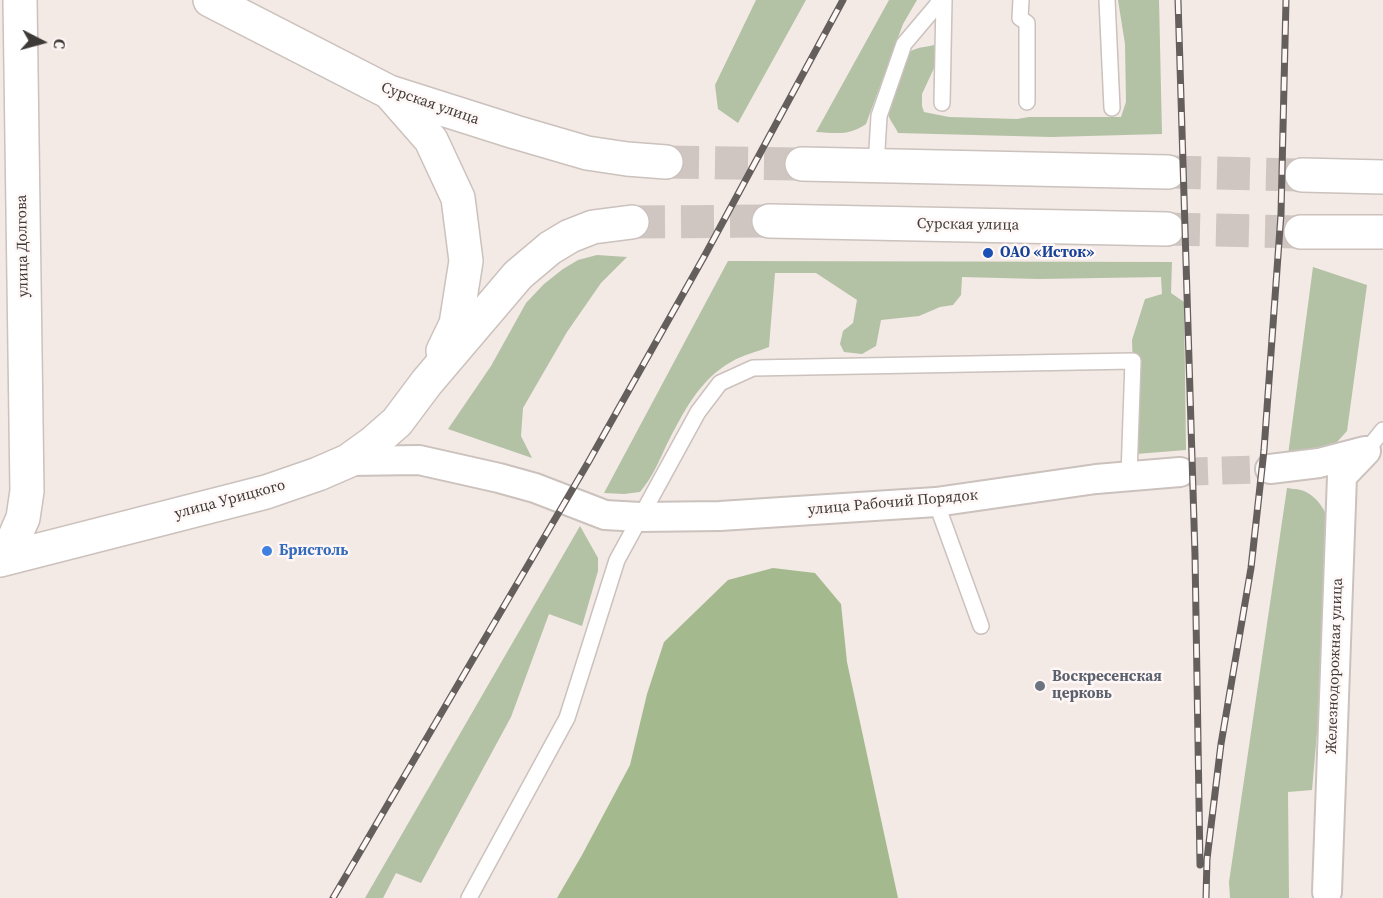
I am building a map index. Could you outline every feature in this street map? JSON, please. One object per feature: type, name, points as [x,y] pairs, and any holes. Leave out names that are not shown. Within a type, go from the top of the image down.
[{"type":"main road","name":"Сурская улица","points":[[210,0],[389,92],[587,153],[666,162]]},
{"type":"main road","name":"улица Долгова","points":[[0,559],[13,541],[23,519],[27,491],[22,6]]},
{"type":"main road","points":[[389,92],[431,140],[458,198],[466,261],[456,324],[427,382]]},
{"type":"main road","points":[[802,164],[1168,172]]},
{"type":"main road","points":[[1302,175],[1383,177]]},
{"type":"main road","name":"Сурская улица","points":[[769,221],[1167,229]]},
{"type":"main road","points":[[427,382],[518,275],[550,248],[570,236],[593,227],[632,222]]},
{"type":"main road","points":[[1301,232],[1377,234]]},
{"type":"main road","name":"улица Урицкого","points":[[0,559],[266,492],[318,474],[348,461],[373,443],[397,422],[427,382]]},
{"type":"main road","name":"улица Долгова","points":[[27,491],[36,511],[50,526],[69,535],[90,537]]},
{"type":"street","points":[[1270,469],[1319,463],[1377,444]]},
{"type":"street","name":"Железнодорожная улица","points":[[1327,895],[1342,476],[1377,444]]},
{"type":"street","name":"улица Рабочий Порядок","points":[[348,461],[419,460],[535,488],[605,515],[640,517],[720,516],[936,502],[1096,478],[1180,472]]},
{"type":"lane","points":[[876,166],[879,116],[904,44],[939,0]]},
{"type":"lane","points":[[942,102],[944,0]]},
{"type":"lane","points":[[1020,0],[1020,18],[1027,23],[1027,102]]},
{"type":"lane","points":[[1107,0],[1112,108]]},
{"type":"lane","points":[[469,898],[567,718],[617,560],[698,412],[720,383],[753,368],[1133,362],[1130,475]]},
{"type":"lane","points":[[936,502],[981,627]]},
{"type":"green space","points":[[756,0],[806,0],[738,123],[718,109],[715,85]]},
{"type":"green space","points":[[889,0],[917,0],[903,24],[866,124],[848,132],[816,132]]},
{"type":"green space","points":[[1118,0],[1159,0],[1162,134],[1051,137],[898,133],[890,119],[893,93],[908,55],[911,51],[934,45],[935,66],[922,94],[924,112],[949,117],[1017,119],[1121,117],[1126,102],[1125,44]]},
{"type":"green space","points":[[597,255],[627,257],[601,283],[567,332],[523,408],[521,436],[532,458],[448,429],[491,366],[526,303],[544,284],[563,269],[578,260]]},
{"type":"green space","points":[[728,261],[1172,262],[1171,293],[1184,302],[1186,450],[1136,454],[1132,340],[1145,299],[1162,294],[1161,277],[1039,279],[962,277],[961,295],[953,305],[940,307],[919,316],[881,320],[876,346],[862,354],[844,352],[840,344],[843,331],[853,323],[857,300],[816,273],[775,273],[769,347],[731,362],[720,369],[701,388],[686,409],[652,475],[640,492],[604,493]]},
{"type":"green space","points":[[1313,267],[1367,285],[1347,431],[1337,442],[1322,449],[1288,455]]},
{"type":"green space","points":[[1287,488],[1304,491],[1317,500],[1334,536],[1312,790],[1288,792],[1289,898],[1230,898],[1229,882]]},
{"type":"green space","points":[[580,526],[598,558],[598,571],[582,626],[549,614],[511,717],[421,883],[396,873],[383,898],[365,898]]},
{"type":"green space","points":[[773,568],[815,573],[841,604],[847,662],[898,898],[557,898],[630,765],[647,694],[664,642],[728,580]]},
{"type":"tunnel","points":[[666,162],[802,164]]},
{"type":"tunnel","points":[[1168,172],[1302,175]]},
{"type":"tunnel","points":[[632,222],[769,221]]},
{"type":"tunnel","points":[[1167,229],[1301,232]]},
{"type":"tunnel","points":[[1180,472],[1270,469]]},
{"type":"railway","points":[[333,898],[589,461],[705,255],[843,0]]},
{"type":"railway","points":[[1178,0],[1195,555],[1200,865]]},
{"type":"railway","points":[[1206,898],[1207,859],[1221,744],[1251,568],[1264,450],[1281,214],[1286,0]]},
{"type":"place","name":"ОАО «Исток»","points":[[988,253]]},
{"type":"place","name":"Бристоль","points":[[267,551]]},
{"type":"place","name":"Воскресенская церковь","points":[[1040,686]]}]
